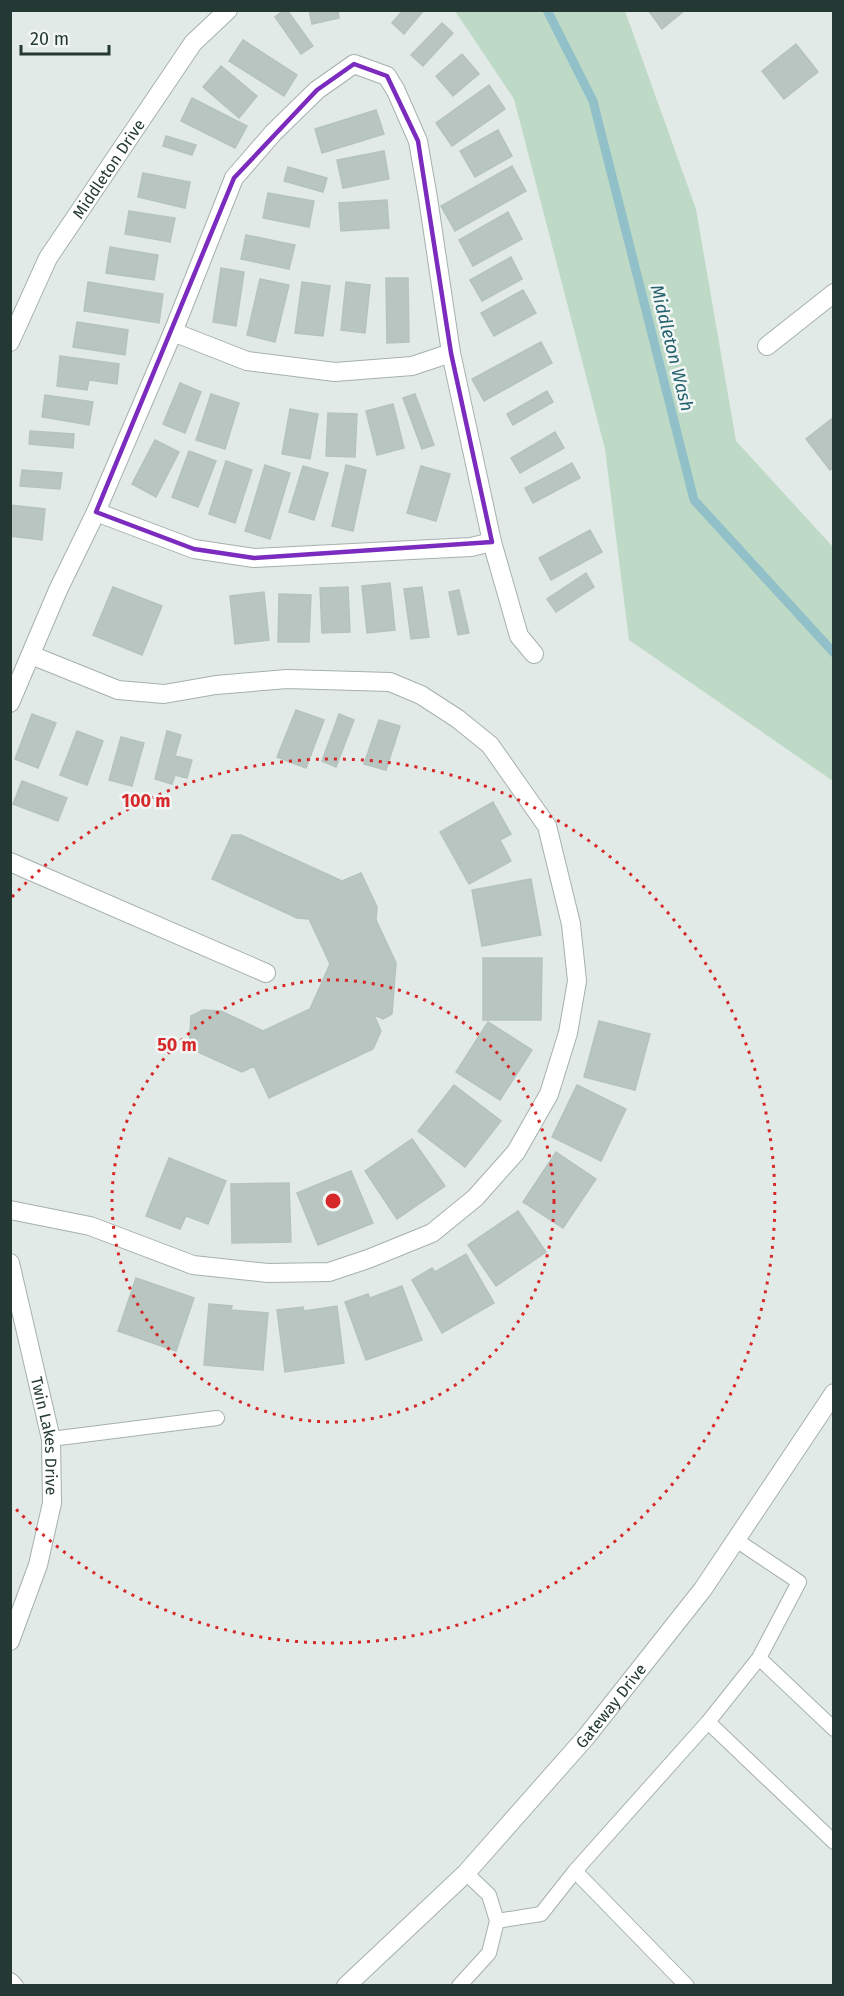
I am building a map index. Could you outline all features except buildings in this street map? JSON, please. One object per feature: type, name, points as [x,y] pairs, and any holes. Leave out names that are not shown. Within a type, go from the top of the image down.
[{"type":"street","name":"Middleton Drive","points":[[10,342],[48,258],[193,42],[228,10]]},
{"type":"street","points":[[10,703],[58,590],[96,512],[173,332],[234,178],[273,133],[316,90],[354,64],[387,76],[418,141],[429,198],[451,352],[492,542],[519,636],[534,654]]},
{"type":"street","points":[[767,346],[834,293]]},
{"type":"street","points":[[173,332],[247,361],[335,372],[412,366],[451,352]]},
{"type":"street","points":[[96,512],[194,549],[254,558],[471,547],[492,542]]},
{"type":"street","points":[[10,1210],[90,1226],[193,1265],[268,1273],[329,1272],[368,1259],[432,1233],[475,1198],[516,1152],[549,1094],[568,1033],[577,981],[571,924],[547,826],[490,746],[458,719],[421,695],[390,682],[299,679],[216,685],[164,694],[118,690],[32,655]]},
{"type":"street","points":[[10,862],[266,973]]},
{"type":"street","name":"Twin Lakes Drive","points":[[10,1263],[51,1439],[52,1503],[38,1565],[10,1641]]},
{"type":"street","name":"Gateway Drive","points":[[346,1986],[466,1873],[586,1737],[703,1589],[834,1393]]},
{"type":"street","points":[[10,1982],[14,1986]]},
{"type":"lane","points":[[51,1439],[217,1418]]},
{"type":"lane","points":[[497,1921],[541,1914],[575,1871],[708,1722],[759,1658],[799,1582],[736,1540]]},
{"type":"lane","points":[[759,1658],[834,1728]]},
{"type":"lane","points":[[708,1722],[834,1842]]},
{"type":"lane","points":[[575,1871],[687,1986]]},
{"type":"lane","points":[[459,1986],[489,1953],[497,1921],[489,1895],[466,1873]]},
{"type":"highlighted area","points":[[354,64],[387,76],[418,141],[451,353],[492,542],[254,558],[194,549],[96,512],[234,178],[317,90]]},
{"type":"green space","points":[[455,11],[625,11],[696,209],[736,441],[833,547],[833,781],[629,640],[605,449],[514,99]]},
{"type":"waterway","name":"Middleton Wash","points":[[547,10],[593,101],[694,500],[834,653]]}]
